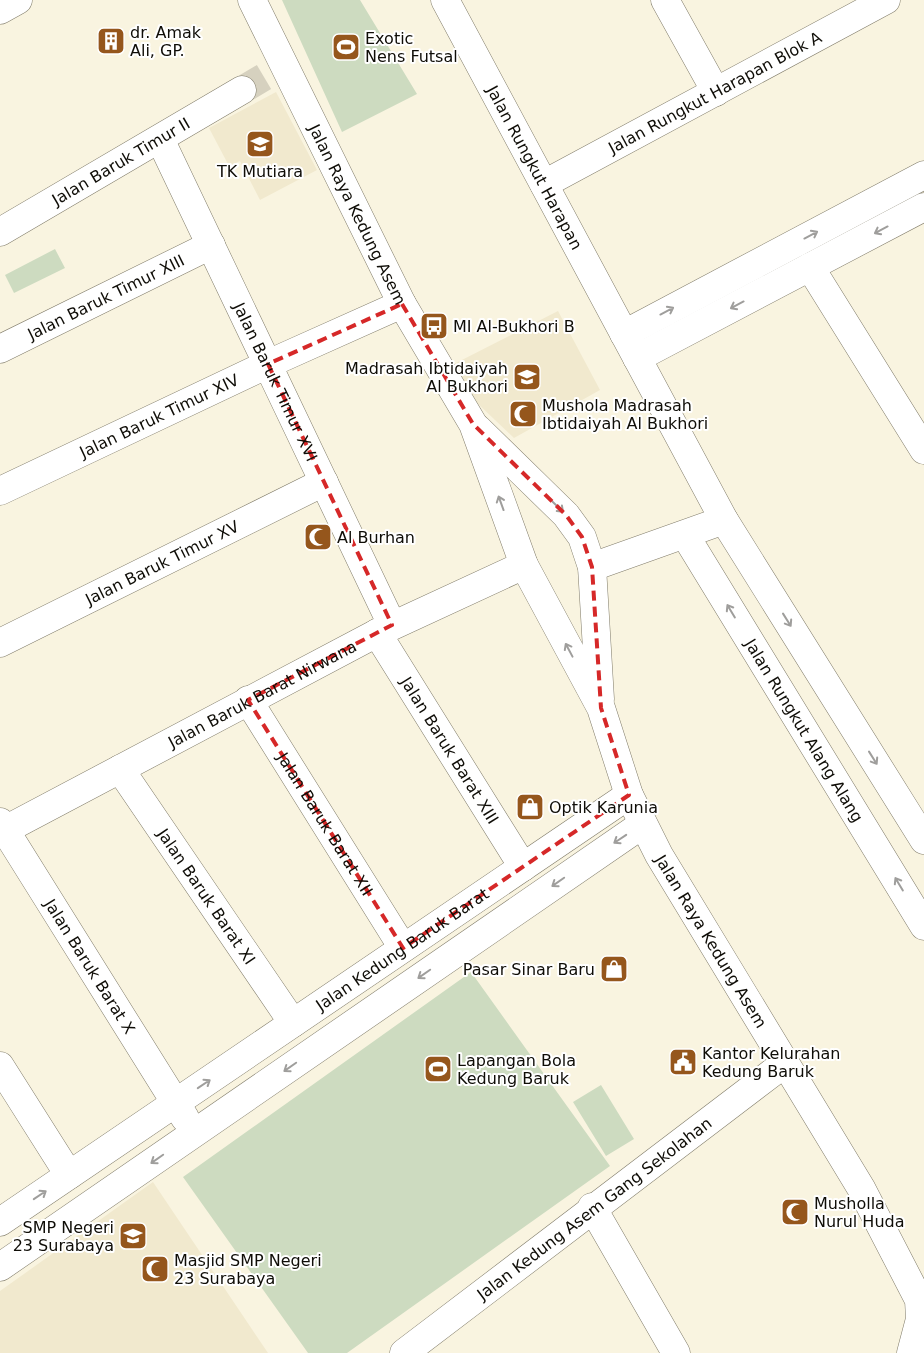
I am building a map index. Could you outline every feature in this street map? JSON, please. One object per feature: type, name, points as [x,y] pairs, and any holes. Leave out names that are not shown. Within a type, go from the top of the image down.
[{"type":"street","points":[[0,10],[18,0]]},
{"type":"street","name":"Jalan Raya Kedung Asem","points":[[252,0],[263,77],[473,424],[524,565],[601,708],[629,795],[642,824],[659,856],[861,1188],[919,1300],[920,1319],[910,1353]]},
{"type":"street","name":"Jalan Rungkut Harapan","points":[[445,0],[724,520]]},
{"type":"street","points":[[665,0],[716,92]]},
{"type":"street","name":"Jalan Rungkut Harapan Blok A","points":[[544,184],[716,92],[851,8],[886,0]]},
{"type":"street","name":"Jalan Baruk Timur II","points":[[0,232],[263,77]]},
{"type":"street","name":"Jalan Baruk Timur XVI","points":[[160,139],[324,482],[384,629]]},
{"type":"street","points":[[624,334],[924,175]]},
{"type":"street","points":[[637,358],[924,207]]},
{"type":"street","name":"Jalan Baruk Timur XIII","points":[[0,349],[211,246]]},
{"type":"street","points":[[810,267],[915,415],[924,450]]},
{"type":"street","name":"Jalan Baruk Timur XIV","points":[[0,491],[268,364],[402,304]]},
{"type":"street","name":"Jalan Raya Kedung Asem","points":[[473,424],[566,515],[582,537],[592,566],[601,708]]},
{"type":"street","name":"Jalan Baruk Timur XV","points":[[0,643],[324,482]]},
{"type":"street","points":[[592,566],[724,520],[924,840]]},
{"type":"street","name":"Jalan Rungkut Alang Alang","points":[[685,535],[924,926]]},
{"type":"street","name":"Jalan Baruk Barat Nirwana","points":[[2,826],[120,769],[384,629],[524,565]]},
{"type":"street","name":"Jalan Baruk Barat XIII","points":[[384,629],[522,867]]},
{"type":"street","name":"Jalan Baruk Barat XII","points":[[248,700],[403,948]]},
{"type":"street","name":"Jalan Baruk Barat XI","points":[[120,769],[293,1023]]},
{"type":"street","name":"Jalan Kedung Baruk Barat","points":[[0,1222],[629,795]]},
{"type":"street","name":"Jalan Kedung Baruk Barat","points":[[0,1267],[642,824]]},
{"type":"street","name":"Jalan Baruk Barat X","points":[[2,826],[176,1103]]},
{"type":"street","name":"Jalan Kedung Asem Gang Sekolahan","points":[[404,1353],[592,1207],[785,1062]]},
{"type":"street","points":[[0,1066],[69,1175]]},
{"type":"street","points":[[176,1103],[194,1133]]},
{"type":"street","points":[[592,1207],[676,1353]]},
{"type":"highlighted area","points":[[402,304],[473,424],[566,515],[582,537],[592,567],[601,708],[629,795],[403,948],[248,700],[392,625],[268,364]]},
{"type":"shaded area","name":"TK Mutiara","points":[[276,92],[317,170],[260,200],[240,161],[229,166],[209,128]]},
{"type":"shaded area","name":"Madrasah Ibtidaiyah Al Bukhori","points":[[558,311],[600,390],[514,438],[475,401],[454,364]]},
{"type":"shaded area","name":"SMP Negeri 23 Surabaya","points":[[153,1182],[268,1353],[0,1353],[0,1291]]},
{"type":"green space","name":"Exotic Nens Futsal","points":[[282,0],[360,0],[417,94],[342,132]]},
{"type":"green space","points":[[55,249],[65,268],[14,293],[5,275]]},
{"type":"green space","name":"Lapangan Bola Kedung Baruk","points":[[471,972],[610,1166],[347,1353],[308,1353],[183,1177]]},
{"type":"green space","points":[[601,1085],[634,1139],[606,1156],[573,1102]]},
{"type":"tunnel","points":[[242,90],[264,77]]},
{"type":"place","name":"dr. Amak Ali, GP.","points":[[111,41]]},
{"type":"place","name":"Exotic Nens Futsal","points":[[346,47]]},
{"type":"place","name":"TK Mutiara","points":[[260,144]]},
{"type":"place","name":"MI Al-Bukhori B","points":[[434,326]]},
{"type":"place","name":"Madrasah Ibtidaiyah Al Bukhori","points":[[527,377]]},
{"type":"place","name":"Mushola Madrasah Ibtidaiyah Al Bukhori","points":[[523,414]]},
{"type":"place","name":"Al Burhan","points":[[318,537]]},
{"type":"place","name":"Optik Karunia","points":[[530,807]]},
{"type":"place","name":"Pasar Sinar Baru","points":[[614,969]]},
{"type":"place","name":"Kantor Kelurahan Kedung Baruk","points":[[683,1062]]},
{"type":"place","name":"Lapangan Bola Kedung Baruk","points":[[438,1069]]},
{"type":"place","name":"Musholla Nurul Huda","points":[[795,1212]]},
{"type":"place","name":"SMP Negeri 23 Surabaya","points":[[133,1236]]},
{"type":"place","name":"Masjid SMP Negeri 23 Surabaya","points":[[155,1269]]}]
